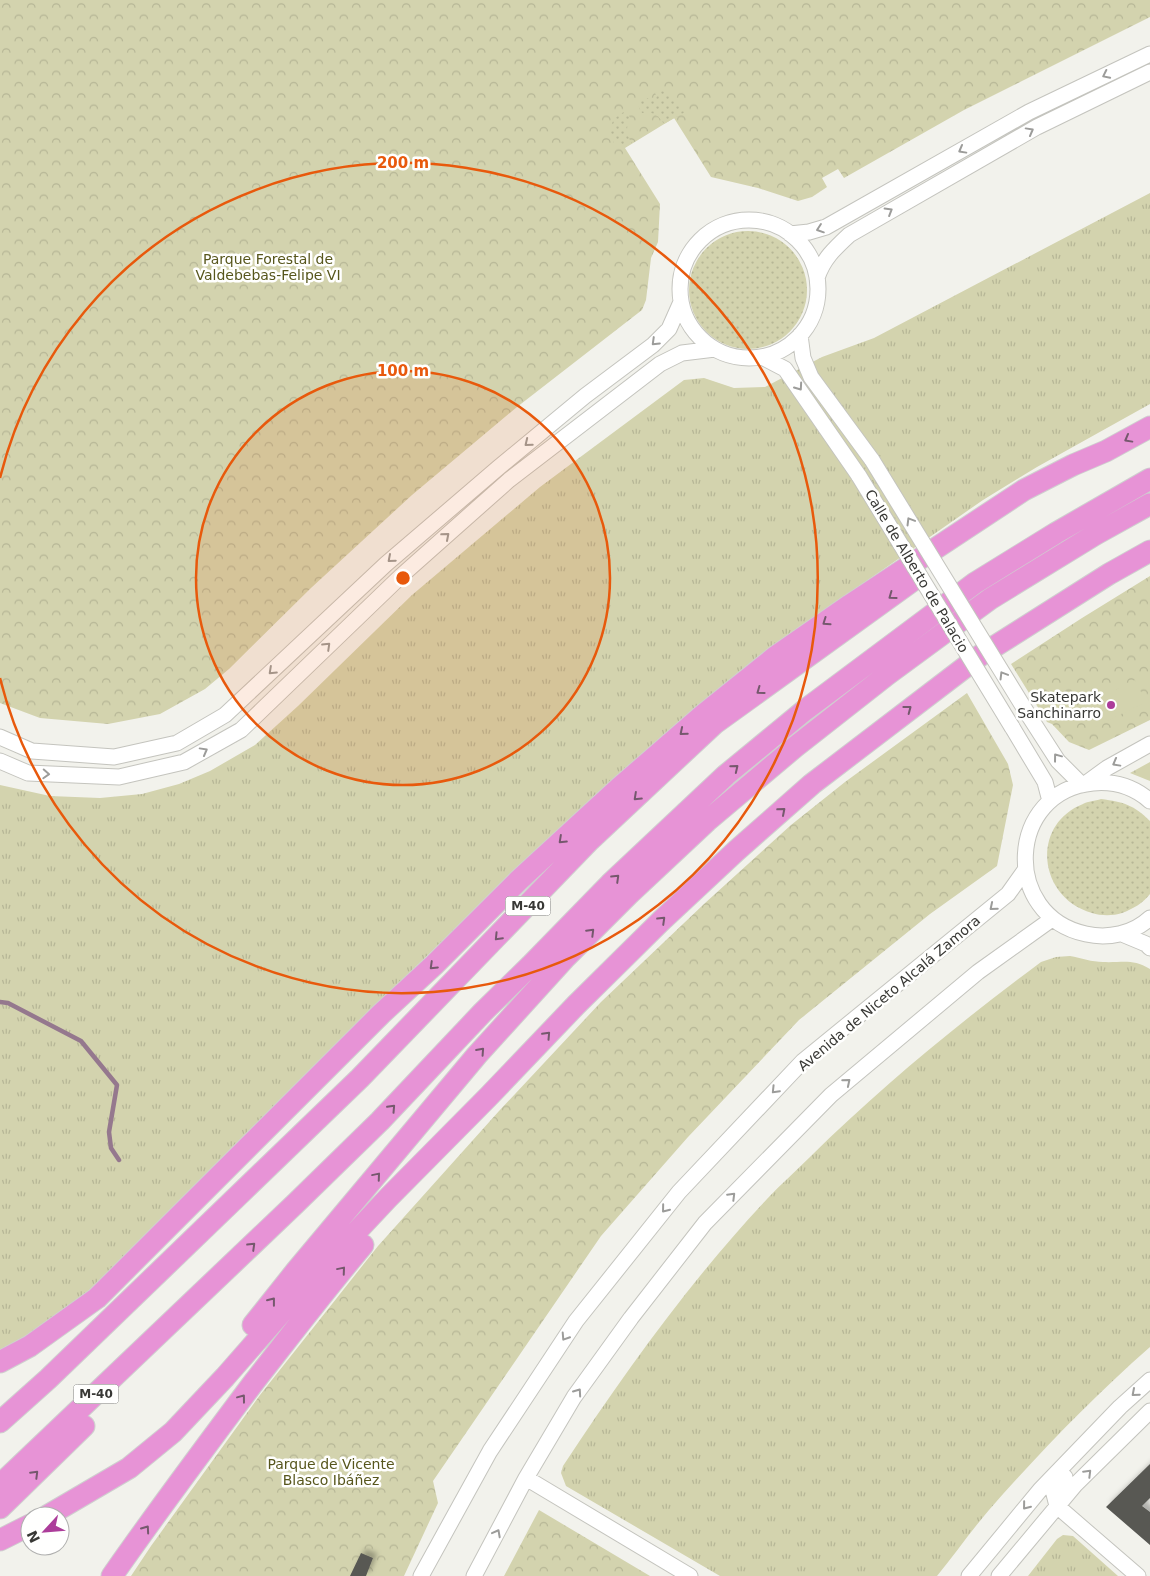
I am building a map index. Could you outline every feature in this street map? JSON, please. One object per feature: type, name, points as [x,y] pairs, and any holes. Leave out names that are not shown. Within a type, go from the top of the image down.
[{"type":"highway","name":"M-40","points":[[0,1422],[55,1372],[360,1078],[590,840],[714,724],[952,552],[1078,472],[1106,451],[1150,427]]},
{"type":"highway","points":[[0,1362],[30,1346],[97,1298],[381,1014],[434,965],[520,880],[619,788],[703,715],[775,657],[1024,490],[1073,465],[1106,451]]},
{"type":"highway","name":"M-40","points":[[0,1485],[380,1121],[483,1012],[610,884],[726,775],[805,710],[975,583],[1064,528],[1150,480]]},
{"type":"highway","points":[[95,1488],[141,1450],[203,1388],[296,1271],[477,1055],[566,957],[629,894],[707,821],[795,747],[888,674],[990,599],[1096,534],[1150,504]]},
{"type":"highway","points":[[64,1506],[129,1468],[173,1432],[225,1377],[296,1296],[576,1005],[661,921],[812,784],[981,655],[1109,574],[1150,551]]},
{"type":"highway","points":[[114,1574],[177,1484],[330,1284],[489,1096]]},
{"type":"highway","points":[[0,1508],[109,1400],[191,1304]]},
{"type":"highway","points":[[0,1540],[20,1529]]},
{"type":"street","points":[[790,234],[809,232],[826,227],[1029,112],[1150,54]]},
{"type":"street","points":[[817,278],[821,265],[849,235],[1037,128],[1150,72]]},
{"type":"street","points":[[751,220],[772,224],[790,234],[802,246],[812,261],[817,278],[817,298],[811,318],[800,335],[783,349],[762,356],[746,358],[730,356],[715,349],[699,337],[688,321],[681,302],[680,281],[685,261],[696,244],[712,230],[731,222],[751,220]]},
{"type":"street","points":[[0,737],[32,751],[114,757],[177,742],[225,715],[386,564],[577,402],[653,346],[669,329],[681,302]]},
{"type":"street","name":"Calle de Alberto de Palacio","points":[[800,335],[803,358],[811,377],[872,460],[1058,761],[1083,784]]},
{"type":"street","points":[[0,761],[28,773],[119,778],[184,762],[241,730],[393,582],[508,480],[660,364],[682,353],[715,349]]},
{"type":"street","name":"Calle de Alberto de Palacio","points":[[762,356],[785,369],[859,476],[1045,782],[1050,801]]},
{"type":"street","points":[[1150,744],[1083,784],[1065,791],[1050,801],[1038,816],[1029,832],[1024,851],[1025,870],[1030,889],[1039,905],[1052,919],[1073,932],[1097,937],[1122,934],[1143,924],[1150,918]]},
{"type":"street","points":[[1083,784],[1104,782],[1124,786],[1142,794],[1150,801]]},
{"type":"street","name":"Avenida de Niceto Alcalá Zamora","points":[[421,1576],[490,1451],[576,1321],[679,1192],[803,1061],[1008,894],[1025,870]]},
{"type":"street","points":[[474,1576],[526,1478],[574,1397],[631,1318],[705,1223],[831,1095],[978,972],[1052,919]]},
{"type":"street","points":[[1122,934],[1146,944],[1150,948]]},
{"type":"street","points":[[969,1576],[1040,1490],[1120,1407],[1150,1380]]},
{"type":"street","points":[[1120,1407],[1098,1441],[1053,1490],[1057,1506],[1138,1576]]},
{"type":"street","points":[[999,1576],[1076,1485],[1150,1411]]},
{"type":"street","points":[[526,1478],[690,1576]]},
{"type":"green space","name":"Parque Forestal de Valdebebas-Felipe VI","points":[[0,0],[1150,0],[1150,17],[964,110],[844,178],[838,169],[822,178],[827,187],[812,197],[798,201],[758,188],[711,177],[674,118],[625,148],[660,204],[658,242],[651,258],[646,300],[642,310],[517,407],[412,495],[311,588],[229,669],[205,689],[160,714],[108,724],[40,718],[0,703]]},
{"type":"green space","points":[[662,91],[673,96],[685,112],[664,124],[655,114],[642,113],[637,103],[648,98],[650,101],[657,97],[655,93]]},
{"type":"green space","points":[[626,111],[631,119],[627,131],[632,143],[624,148],[619,140],[614,143],[611,128],[614,120]]},
{"type":"green space","points":[[1150,193],[1150,404],[1037,467],[983,500],[822,612],[539,848],[352,1028],[173,1215],[127,1259],[80,1299],[24,1337],[0,1350],[0,785],[50,796],[100,798],[142,794],[179,784],[210,771],[255,745],[298,706],[412,595],[540,487],[684,380],[704,378],[734,388],[765,387],[822,357],[874,338]]},
{"type":"green space","points":[[748,231],[771,235],[790,248],[803,267],[807,290],[803,313],[790,332],[771,345],[748,349],[725,345],[706,332],[693,313],[689,290],[693,267],[706,248],[725,235]]},
{"type":"green space","points":[[1150,576],[1150,720],[1089,750],[1069,742],[1052,724],[1047,722],[1011,664]]},
{"type":"green space","name":"Skatepark Sanchinarro","points":[[1135,680],[1146,702],[1088,730],[1077,709]]},
{"type":"green space","name":"Parque de Vicente Blasco Ibáñez","points":[[967,693],[1008,764],[1013,785],[997,866],[930,914],[799,1020],[688,1137],[601,1236],[433,1481],[438,1503],[404,1576],[131,1576],[260,1395],[378,1246],[499,1111],[601,1002],[791,825],[845,782]]},
{"type":"green space","points":[[1150,762],[1150,781],[1130,773]]},
{"type":"green space","points":[[1101,799],[1128,805],[1139,811],[1150,821],[1150,894],[1134,908],[1111,915],[1092,913],[1074,905],[1060,893],[1051,877],[1047,861],[1048,844],[1054,828],[1066,814],[1085,803]]},
{"type":"green space","points":[[1070,956],[1099,962],[1132,962],[1150,969],[1150,1347],[1087,1406],[1028,1467],[982,1518],[937,1576],[720,1576],[566,1486],[561,1473],[563,1466],[610,1396],[659,1328],[711,1262],[767,1199],[865,1105],[951,1032],[1041,962],[1056,957]]},
{"type":"green space","points":[[539,1510],[650,1576],[504,1576]]},
{"type":"green space","points":[[1063,1535],[1073,1536],[1118,1576],[1028,1576],[1057,1539]]},
{"type":"building","points":[[1150,1464],[1150,1498],[1142,1506],[1150,1512],[1150,1545],[1106,1507]]},
{"type":"building","points":[[361,1553],[373,1558],[366,1576],[350,1576]]},
{"type":"waterway","points":[[0,1002],[8,1003],[81,1041],[117,1085],[109,1132],[111,1148],[119,1160]]},
{"type":"place","name":"Skatepark Sanchinarro","points":[[1111,705]]}]
